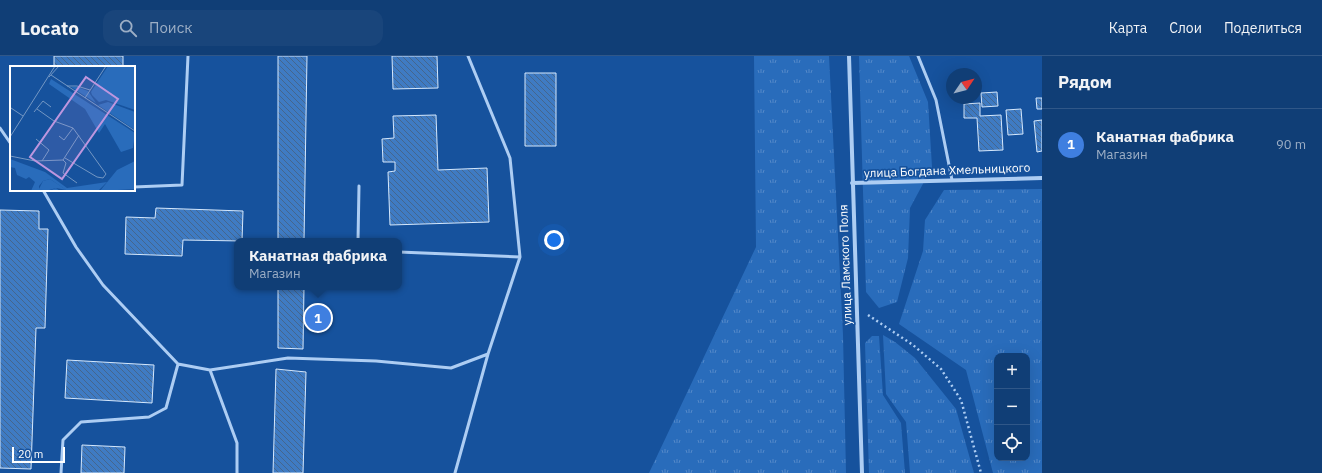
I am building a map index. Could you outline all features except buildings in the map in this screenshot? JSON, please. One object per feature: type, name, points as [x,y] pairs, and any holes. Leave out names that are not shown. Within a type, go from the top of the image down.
[{"type":"street","name":"улица Ламского Поля","points":[[849,56],[862,473]]},
{"type":"street","name":"улица Богдана Хмельницкого","points":[[852,183],[1042,178]]},
{"type":"lane","points":[[135,187],[182,185],[188,56]]},
{"type":"lane","points":[[455,473],[488,354],[520,257],[510,158],[468,56]]},
{"type":"lane","points":[[918,56],[936,100],[952,180]]},
{"type":"lane","points":[[0,128],[10,143]]},
{"type":"lane","points":[[358,238],[360,186]]},
{"type":"lane","points":[[44,191],[76,247],[103,285],[178,364],[210,370],[288,358],[376,361],[451,368],[488,354]]},
{"type":"lane","points":[[402,252],[520,257]]},
{"type":"lane","points":[[61,473],[63,440],[81,422],[149,417],[166,408],[178,364]]},
{"type":"lane","points":[[210,370],[236,443],[237,473]]},
{"type":"path","points":[[858,308],[913,345],[941,369],[961,400],[981,473]]},
{"type":"green space","points":[[754,56],[829,56],[843,335],[846,473],[649,473],[756,247]]},
{"type":"green space","points":[[859,56],[909,56],[928,102],[932,167],[910,208],[908,258],[897,302],[879,308],[866,292]]},
{"type":"green space","points":[[1042,189],[1042,473],[993,473],[966,370],[899,324],[923,251],[925,220],[944,190]]},
{"type":"green space","points":[[883,335],[895,342],[915,358],[956,409],[974,473],[910,473],[906,422],[886,394]]},
{"type":"green space","points":[[872,336],[879,336],[883,395],[901,423],[905,473],[869,473],[865,343]]},
{"type":"place","name":"Канатная фабрика","points":[[318,318]]}]
